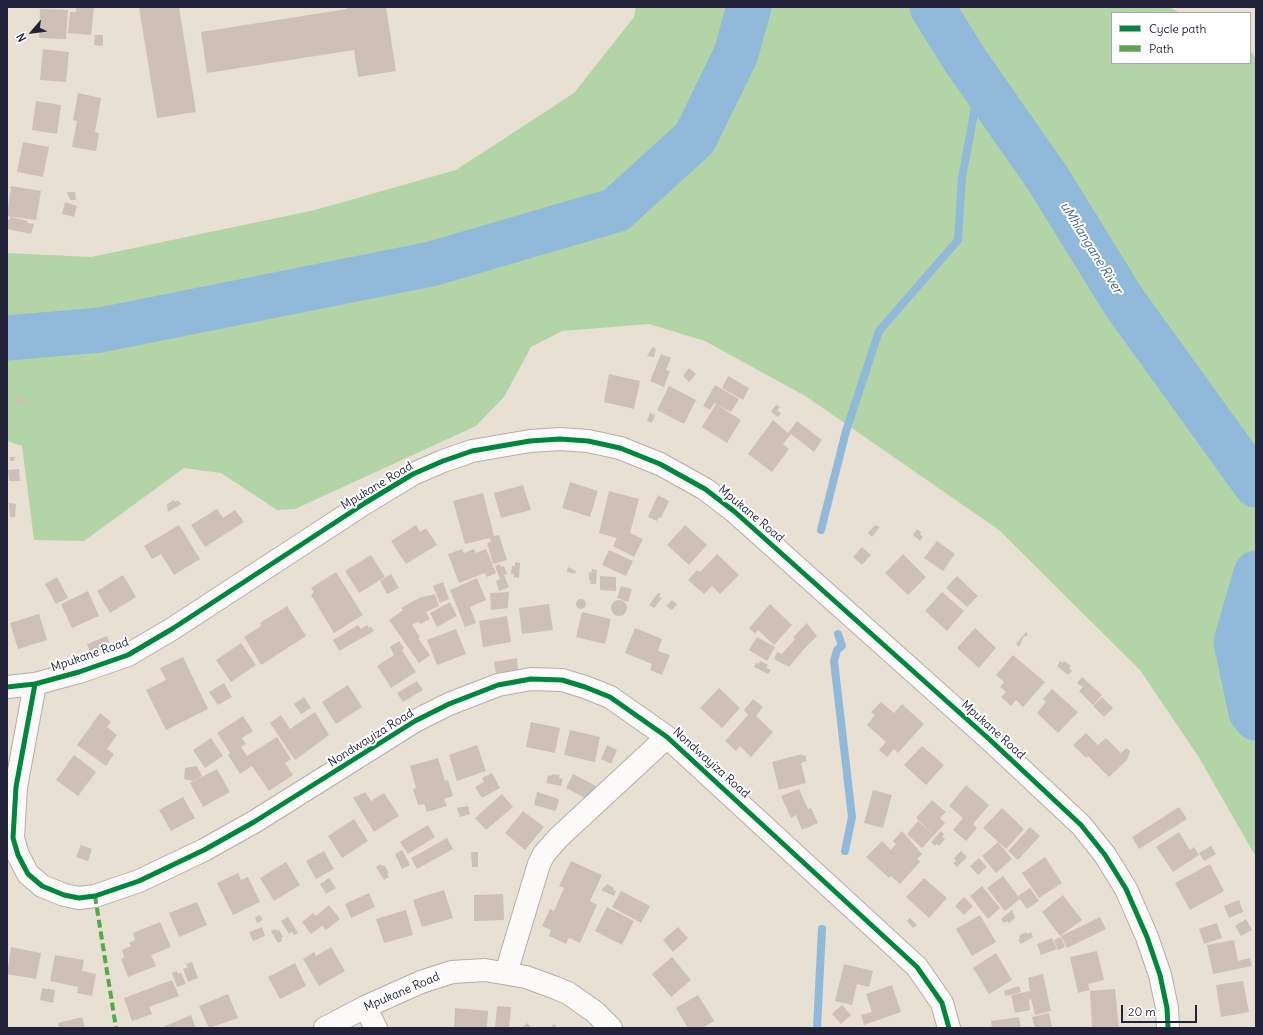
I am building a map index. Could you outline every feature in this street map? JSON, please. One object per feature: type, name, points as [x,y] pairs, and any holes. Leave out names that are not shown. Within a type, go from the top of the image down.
[{"type":"street","name":"Mpukane Road","points":[[7,686],[35,684],[79,672],[128,655],[172,629],[365,503],[413,474],[443,461],[472,451],[530,441],[560,439],[588,441],[620,448],[660,464],[705,489],[735,512],[989,739],[1080,825],[1105,856],[1126,889],[1147,937],[1160,975],[1167,1008],[1168,1028]]},
{"type":"street","name":"Nondwayiza Road","points":[[35,684],[16,787],[13,838],[18,855],[28,874],[42,886],[64,895],[79,898],[95,896],[140,881],[204,850],[254,822],[415,721],[449,704],[498,685],[531,678],[562,680],[610,696],[668,737],[917,967],[942,1003],[949,1028]]},
{"type":"street","points":[[506,973],[539,864],[546,850],[668,737]]},
{"type":"street","name":"Mpukane Road","points":[[326,1028],[365,1007],[421,982],[452,972],[485,970],[506,973],[543,982],[568,993],[595,1012],[611,1028]]},
{"type":"street","points":[[365,1007],[376,1028]]},
{"type":"green space","points":[[636,7],[1169,7],[1178,12],[1111,12],[1111,64],[1251,64],[1251,52],[1256,59],[1256,857],[1198,756],[1140,670],[999,530],[807,397],[705,341],[649,324],[562,331],[531,347],[504,397],[476,426],[295,509],[277,510],[221,473],[184,468],[84,541],[34,540],[22,446],[7,441],[7,253],[91,257],[315,210],[456,170],[574,93],[634,17]]},
{"type":"building","points":[[76,7],[94,7],[91,35],[68,33],[70,12],[76,12]]},
{"type":"building","points":[[139,7],[179,7],[196,112],[157,118]]},
{"type":"building","points":[[347,7],[386,7],[396,71],[358,77],[354,50],[207,73],[201,32],[347,9]]},
{"type":"building","points":[[40,9],[68,10],[66,39],[39,38]]},
{"type":"building","points":[[95,35],[103,35],[103,46],[94,45]]},
{"type":"building","points":[[43,49],[69,52],[66,82],[40,80]]},
{"type":"building","points":[[78,93],[101,98],[95,132],[99,133],[96,151],[72,147],[77,121],[73,120]]},
{"type":"building","points":[[36,101],[61,105],[57,134],[32,130]]},
{"type":"building","points":[[23,142],[49,147],[43,177],[17,172]]},
{"type":"building","points":[[11,186],[41,191],[36,220],[7,216]]},
{"type":"building","points":[[67,192],[75,192],[76,200],[70,200]]},
{"type":"building","points":[[65,202],[77,206],[74,217],[62,214]]},
{"type":"building","points":[[10,217],[34,224],[31,234],[7,229],[7,219],[10,220]]},
{"type":"building","points":[[652,347],[656,349],[654,357],[647,356]]},
{"type":"building","points":[[661,354],[671,358],[666,370],[670,371],[664,387],[650,381]]},
{"type":"building","points":[[689,368],[696,374],[689,382],[683,376]]},
{"type":"building","points":[[609,374],[640,381],[634,409],[604,402]]},
{"type":"building","points":[[728,376],[749,388],[743,400],[722,388]]},
{"type":"building","points":[[715,385],[739,399],[731,412],[714,403],[710,410],[703,406]]},
{"type":"building","points":[[669,386],[696,400],[684,424],[657,410]]},
{"type":"building","points":[[18,397],[24,399],[22,405],[16,404]]},
{"type":"building","points":[[716,404],[741,420],[727,443],[702,427]]},
{"type":"building","points":[[776,405],[780,407],[777,410],[781,413],[778,417],[771,412]]},
{"type":"building","points":[[650,413],[655,415],[652,423],[647,421]]},
{"type":"building","points":[[773,420],[788,433],[797,421],[822,440],[814,452],[791,434],[783,444],[789,449],[772,472],[748,454]]},
{"type":"building","points":[[10,457],[15,457],[14,461],[10,461]]},
{"type":"building","points":[[19,469],[20,481],[9,481],[8,470]]},
{"type":"building","points":[[570,482],[598,491],[590,517],[562,508]]},
{"type":"building","points":[[523,485],[531,510],[501,518],[494,493]]},
{"type":"building","points":[[609,491],[639,499],[630,533],[643,539],[634,557],[613,546],[617,538],[599,533]]},
{"type":"building","points":[[483,493],[494,536],[499,535],[507,560],[493,564],[487,543],[491,542],[490,538],[465,544],[453,501]]},
{"type":"building","points":[[658,495],[669,501],[661,518],[659,517],[657,521],[648,517]]},
{"type":"building","points":[[174,500],[175,502],[178,500],[181,504],[168,512],[167,504]]},
{"type":"building","points":[[9,503],[16,504],[15,517],[10,517]]},
{"type":"building","points":[[217,509],[223,518],[235,510],[244,522],[205,547],[191,525]]},
{"type":"building","points":[[179,525],[200,559],[174,575],[161,554],[152,559],[144,546]]},
{"type":"building","points":[[416,525],[420,532],[426,528],[437,545],[406,564],[391,541]]},
{"type":"building","points":[[685,525],[707,545],[689,565],[667,545]]},
{"type":"building","points":[[875,525],[880,527],[872,537],[868,533]]},
{"type":"building","points":[[917,529],[921,532],[920,534],[923,537],[920,541],[913,535]]},
{"type":"building","points":[[937,541],[955,554],[943,571],[924,558]]},
{"type":"building","points":[[862,547],[871,555],[862,565],[853,557]]},
{"type":"building","points":[[462,549],[464,553],[474,549],[476,553],[486,549],[496,573],[487,577],[485,573],[459,583],[448,554]]},
{"type":"building","points":[[609,550],[633,561],[626,576],[602,565]]},
{"type":"building","points":[[717,554],[739,575],[720,594],[712,586],[704,594],[688,580],[697,570],[700,572]]},
{"type":"building","points":[[903,554],[926,577],[908,595],[885,573]]},
{"type":"building","points":[[371,555],[385,577],[359,593],[345,571]]},
{"type":"building","points":[[515,562],[520,563],[519,578],[513,577],[514,574],[511,574],[512,566],[515,566]]},
{"type":"building","points":[[500,564],[501,567],[504,566],[507,574],[504,575],[509,587],[499,591],[496,581],[500,579],[495,566]]},
{"type":"building","points":[[568,567],[576,571],[575,574],[567,572]]},
{"type":"building","points":[[592,569],[597,570],[596,584],[590,584],[591,581],[589,580],[589,572],[591,573]]},
{"type":"building","points":[[336,572],[363,615],[334,633],[311,595],[314,592],[311,588]]},
{"type":"building","points":[[391,574],[399,588],[387,594],[380,581]]},
{"type":"building","points":[[123,575],[136,597],[110,613],[97,591]]},
{"type":"building","points":[[600,576],[616,577],[616,591],[600,590]]},
{"type":"building","points":[[957,576],[978,596],[967,607],[946,588]]},
{"type":"building","points":[[57,577],[68,598],[56,604],[45,584]]},
{"type":"building","points":[[477,578],[486,600],[470,607],[476,623],[465,627],[450,590]]},
{"type":"building","points":[[443,582],[449,599],[440,603],[433,586]]},
{"type":"building","points":[[621,586],[632,589],[628,602],[617,598]]},
{"type":"building","points":[[88,591],[99,616],[72,628],[61,604]]},
{"type":"building","points":[[509,592],[508,608],[491,610],[490,593]]},
{"type":"building","points":[[942,592],[964,611],[947,631],[925,611]]},
{"type":"building","points":[[658,593],[661,594],[659,597],[662,598],[654,608],[649,605]]},
{"type":"building","points":[[435,594],[439,606],[426,612],[430,619],[420,624],[419,621],[412,625],[420,637],[418,638],[430,655],[419,663],[389,620],[403,610],[401,608],[419,598]]},
{"type":"building","points":[[581,599],[586,604],[581,609],[576,604]]},
{"type":"building","points":[[619,600],[626,605],[627,608],[622,615],[619,616],[612,611],[611,608],[616,601]]},
{"type":"building","points":[[672,600],[677,604],[672,610],[666,606]]},
{"type":"building","points":[[450,602],[457,616],[437,627],[430,613]]},
{"type":"building","points":[[549,604],[553,630],[522,634],[519,608]]},
{"type":"building","points":[[770,604],[792,625],[774,645],[758,630],[755,634],[749,628]]},
{"type":"building","points":[[287,606],[306,636],[261,665],[244,637],[261,626],[260,623]]},
{"type":"building","points":[[582,612],[611,619],[605,644],[576,637]]},
{"type":"building","points":[[39,614],[47,640],[18,649],[10,623]]},
{"type":"building","points":[[507,616],[511,642],[483,647],[479,621]]},
{"type":"building","points":[[807,623],[817,636],[789,667],[774,659],[777,652],[782,654],[795,639],[793,637]]},
{"type":"building","points":[[358,625],[361,629],[367,625],[369,628],[371,626],[374,631],[339,651],[333,640]]},
{"type":"building","points":[[635,628],[662,639],[658,651],[670,655],[662,675],[650,670],[652,664],[625,653]]},
{"type":"building","points":[[975,628],[996,648],[979,668],[957,648]]},
{"type":"building","points":[[456,629],[466,654],[437,665],[427,640]]},
{"type":"building","points":[[1026,632],[1028,634],[1026,637],[1024,636],[1019,647],[1016,644]]},
{"type":"building","points":[[107,636],[109,642],[101,645],[104,650],[91,655],[87,644]]},
{"type":"building","points":[[757,637],[775,647],[767,661],[749,650]]},
{"type":"building","points":[[399,641],[404,648],[402,650],[416,672],[391,688],[377,666],[394,655],[390,647]]},
{"type":"building","points":[[241,643],[256,665],[231,682],[216,660]]},
{"type":"building","points":[[1013,655],[1045,682],[1023,707],[1016,700],[1011,706],[1001,697],[1006,692],[1000,687],[1004,682],[996,675]]},
{"type":"building","points":[[183,657],[208,709],[166,730],[146,690],[166,680],[160,668]]},
{"type":"building","points":[[517,658],[518,671],[496,674],[494,662]]},
{"type":"building","points":[[760,661],[768,665],[766,668],[771,670],[768,674],[754,667],[756,663],[759,664]]},
{"type":"building","points":[[1060,661],[1063,663],[1064,661],[1071,666],[1069,668],[1072,671],[1068,675],[1057,666]]},
{"type":"building","points":[[1082,677],[1102,695],[1093,705],[1079,691],[1083,687],[1077,683]]},
{"type":"building","points":[[417,681],[423,690],[403,702],[397,693]]},
{"type":"building","points":[[224,683],[232,697],[218,705],[209,692]]},
{"type":"building","points":[[348,685],[362,707],[336,724],[322,702]]},
{"type":"building","points":[[719,688],[740,708],[722,728],[700,708]]},
{"type":"building","points":[[1052,689],[1078,712],[1058,733],[1037,713],[1046,702],[1043,699]]},
{"type":"building","points":[[304,697],[311,708],[301,714],[294,704]]},
{"type":"building","points":[[1102,697],[1113,708],[1104,717],[1093,706]]},
{"type":"building","points":[[753,699],[763,707],[756,716],[773,732],[751,757],[740,746],[736,751],[725,741],[748,715],[744,710]]},
{"type":"building","points":[[881,702],[894,713],[902,704],[924,724],[898,753],[894,749],[887,757],[879,750],[886,742],[867,725],[875,715],[871,712]]},
{"type":"building","points":[[315,712],[329,735],[295,760],[270,723],[281,715],[290,729]]},
{"type":"building","points":[[100,713],[111,722],[107,727],[117,735],[107,749],[114,754],[106,766],[77,745]]},
{"type":"building","points":[[243,716],[253,731],[242,738],[246,744],[241,747],[247,756],[277,737],[291,759],[285,763],[293,775],[269,791],[252,766],[240,774],[228,755],[230,753],[217,733]]},
{"type":"building","points":[[531,722],[560,728],[555,753],[526,747]]},
{"type":"building","points":[[570,730],[600,737],[595,762],[564,755]]},
{"type":"building","points":[[1086,733],[1098,745],[1106,738],[1121,753],[1126,748],[1130,751],[1127,760],[1109,777],[1088,756],[1086,758],[1073,745]]},
{"type":"building","points":[[211,738],[223,756],[205,768],[193,750]]},
{"type":"building","points":[[477,745],[486,771],[457,781],[449,755]]},
{"type":"building","points":[[607,745],[617,750],[611,764],[601,759]]},
{"type":"building","points":[[922,746],[944,765],[926,785],[904,765]]},
{"type":"building","points":[[802,754],[802,756],[805,755],[807,761],[801,763],[806,783],[779,790],[772,762]]},
{"type":"building","points":[[74,755],[96,772],[78,796],[56,780]]},
{"type":"building","points":[[438,758],[445,781],[448,780],[453,796],[444,799],[447,806],[427,812],[424,804],[418,805],[413,789],[416,788],[410,766]]},
{"type":"building","points":[[197,766],[202,776],[193,781],[184,779],[185,768]]},
{"type":"building","points":[[217,769],[230,792],[203,807],[190,783]]},
{"type":"building","points":[[492,773],[500,788],[482,798],[475,787],[484,782],[482,778]]},
{"type":"building","points":[[552,774],[560,775],[559,778],[563,779],[561,786],[546,783],[548,775],[551,776]]},
{"type":"building","points":[[573,774],[596,786],[589,800],[566,788]]},
{"type":"building","points":[[966,785],[989,805],[973,824],[977,828],[966,841],[953,830],[963,818],[949,806]]},
{"type":"building","points":[[799,789],[808,809],[811,808],[818,823],[802,830],[796,815],[791,818],[781,796]]},
{"type":"building","points":[[873,790],[892,795],[883,828],[864,823]]},
{"type":"building","points":[[365,792],[371,801],[384,793],[399,816],[374,832],[353,798]]},
{"type":"building","points":[[537,792],[559,799],[556,811],[534,805]]},
{"type":"building","points":[[502,794],[513,807],[486,830],[475,818]]},
{"type":"building","points":[[183,797],[195,818],[171,831],[159,810]]},
{"type":"building","points":[[932,800],[946,812],[940,818],[945,823],[934,835],[916,818]]},
{"type":"building","points":[[468,806],[470,814],[460,817],[457,808]]},
{"type":"building","points":[[1179,807],[1187,819],[1139,849],[1132,837]]},
{"type":"building","points":[[1002,808],[1024,829],[1006,849],[983,828]]},
{"type":"building","points":[[523,811],[544,827],[525,850],[505,833]]},
{"type":"building","points":[[354,819],[368,841],[342,858],[328,836]]},
{"type":"building","points":[[918,821],[934,835],[922,848],[907,834]]},
{"type":"building","points":[[428,825],[435,837],[408,854],[400,842]]},
{"type":"building","points":[[1030,827],[1040,836],[1018,860],[1008,851]]},
{"type":"building","points":[[902,831],[922,854],[917,859],[920,862],[900,884],[891,876],[889,878],[866,857],[882,841],[891,850],[896,844],[893,841]]},
{"type":"building","points":[[941,831],[944,834],[942,837],[945,839],[939,846],[937,844],[935,846],[931,842]]},
{"type":"building","points":[[1179,832],[1190,850],[1194,847],[1199,855],[1173,872],[1156,847]]},
{"type":"building","points":[[447,838],[453,849],[417,869],[411,858]]},
{"type":"building","points":[[998,842],[1012,859],[996,873],[982,856]]},
{"type":"building","points":[[81,845],[92,849],[88,861],[76,857]]},
{"type":"building","points":[[1211,846],[1216,854],[1204,861],[1199,853]]},
{"type":"building","points":[[402,850],[410,865],[402,869],[395,854]]},
{"type":"building","points":[[324,851],[334,869],[316,879],[306,861]]},
{"type":"building","points":[[961,851],[967,857],[957,867],[953,863],[956,861],[954,858]]},
{"type":"building","points":[[471,852],[478,852],[478,867],[472,867]]},
{"type":"building","points":[[1045,857],[1062,883],[1039,898],[1022,873]]},
{"type":"building","points":[[979,858],[987,867],[978,875],[970,866]]},
{"type":"building","points":[[571,861],[602,875],[590,901],[597,905],[580,943],[569,938],[566,944],[549,936],[551,930],[542,926],[550,909],[554,911],[564,888],[559,886]]},
{"type":"building","points":[[286,862],[300,885],[274,901],[260,878]]},
{"type":"building","points":[[381,864],[382,866],[384,865],[389,873],[387,874],[389,877],[384,880],[376,867]]},
{"type":"building","points":[[1210,864],[1224,891],[1190,910],[1175,883]]},
{"type":"building","points":[[238,873],[241,880],[248,877],[260,902],[233,915],[217,883]]},
{"type":"building","points":[[1003,876],[1018,896],[1030,888],[1039,901],[1027,909],[1020,899],[1005,911],[987,888]]},
{"type":"building","points":[[329,878],[336,888],[326,894],[320,884]]},
{"type":"building","points":[[924,878],[947,898],[929,918],[906,897]]},
{"type":"building","points":[[607,884],[616,891],[614,896],[601,890]]},
{"type":"building","points":[[982,886],[1000,908],[988,919],[970,896]]},
{"type":"building","points":[[444,890],[453,918],[422,927],[413,900]]},
{"type":"building","points":[[621,891],[650,906],[641,923],[612,907]]},
{"type":"building","points":[[369,893],[375,907],[351,918],[345,904]]},
{"type":"building","points":[[503,894],[504,920],[474,921],[474,895]]},
{"type":"building","points":[[1063,895],[1082,920],[1060,936],[1042,912]]},
{"type":"building","points":[[964,897],[973,906],[964,915],[955,906]]},
{"type":"building","points":[[1239,900],[1243,912],[1229,918],[1224,906]]},
{"type":"building","points":[[197,902],[207,925],[179,937],[169,913]]},
{"type":"building","points":[[329,905],[340,919],[326,930],[322,926],[311,934],[302,922],[313,913],[316,916]]},
{"type":"building","points":[[607,907],[634,921],[622,945],[595,931]]},
{"type":"building","points":[[406,910],[413,935],[384,943],[376,919]]},
{"type":"building","points":[[1012,910],[1015,918],[1009,923],[1007,921],[1004,923],[1001,919]]},
{"type":"building","points":[[260,915],[263,920],[257,923],[255,917]]},
{"type":"building","points":[[980,915],[996,942],[972,956],[956,929]]},
{"type":"building","points":[[288,917],[298,933],[294,935],[292,932],[289,934],[281,921]]},
{"type":"building","points":[[1100,917],[1106,929],[1067,948],[1061,936]]},
{"type":"building","points":[[910,918],[917,925],[913,928],[907,921]]},
{"type":"building","points":[[1246,919],[1252,930],[1241,936],[1235,926]]},
{"type":"building","points":[[160,922],[171,947],[151,955],[156,966],[128,977],[121,959],[124,957],[122,950],[131,946],[129,943],[135,940],[133,933]]},
{"type":"building","points":[[1217,923],[1222,938],[1204,944],[1199,929]]},
{"type":"building","points":[[262,927],[265,936],[253,941],[249,932]]},
{"type":"building","points":[[678,927],[688,938],[673,952],[663,940]]},
{"type":"building","points":[[276,929],[277,931],[279,930],[283,937],[281,938],[282,941],[278,943],[271,931]]},
{"type":"building","points":[[1026,932],[1027,934],[1031,932],[1033,937],[1021,944],[1018,940],[1020,939],[1019,936]]},
{"type":"building","points":[[1061,937],[1065,947],[1058,950],[1054,940]]},
{"type":"building","points":[[1052,938],[1057,949],[1041,955],[1037,944]]},
{"type":"building","points":[[1234,940],[1238,961],[1250,958],[1252,966],[1213,974],[1207,945]]},
{"type":"building","points":[[11,947],[41,953],[36,979],[7,974]]},
{"type":"building","points":[[331,947],[345,971],[319,986],[303,959],[314,952],[316,956]]},
{"type":"building","points":[[1097,951],[1104,980],[1088,984],[1090,990],[1078,993],[1070,957]]},
{"type":"building","points":[[996,953],[1012,980],[989,994],[973,968]]},
{"type":"building","points":[[55,955],[84,960],[82,971],[96,974],[92,996],[77,993],[78,987],[50,981]]},
{"type":"building","points":[[672,957],[691,980],[671,997],[652,974]]},
{"type":"building","points":[[192,962],[198,978],[188,982],[183,969],[188,967],[186,964]]},
{"type":"building","points":[[295,963],[306,986],[280,999],[268,977]]},
{"type":"building","points":[[844,964],[873,971],[869,987],[857,984],[852,1005],[835,1001]]},
{"type":"building","points":[[177,971],[178,974],[181,972],[186,984],[177,987],[172,973]]},
{"type":"building","points":[[1043,974],[1051,1011],[1035,1015],[1031,999],[1029,1000],[1030,1010],[1015,1013],[1011,995],[1030,991],[1028,978]]},
{"type":"building","points":[[172,980],[179,996],[149,1007],[152,1014],[132,1021],[124,998]]},
{"type":"building","points":[[1243,981],[1249,1012],[1221,1017],[1216,985]]},
{"type":"building","points":[[892,985],[901,1012],[864,1025],[861,1015],[872,1012],[866,994]]},
{"type":"building","points":[[1019,986],[1021,992],[1005,996],[1004,991]]},
{"type":"building","points":[[42,988],[55,990],[53,1003],[40,1000]]},
{"type":"building","points":[[1115,989],[1119,1028],[1092,1028],[1090,991]]},
{"type":"building","points":[[228,994],[238,1018],[209,1028],[199,1006]]},
{"type":"building","points":[[698,995],[714,1021],[702,1028],[688,1028],[676,1008]]},
{"type":"building","points":[[842,1005],[851,1015],[841,1024],[832,1014]]},
{"type":"building","points":[[497,1006],[511,1007],[509,1028],[495,1028]]},
{"type":"building","points":[[455,1008],[488,1011],[487,1028],[454,1028]]},
{"type":"building","points":[[1049,1013],[1052,1028],[1035,1028],[1032,1017]]},
{"type":"building","points":[[191,1015],[196,1028],[163,1027]]},
{"type":"building","points":[[82,1017],[85,1028],[59,1028],[58,1023]]},
{"type":"building","points":[[1019,1017],[1021,1028],[992,1028],[991,1021]]},
{"type":"building","points":[[527,1023],[532,1028],[522,1028]]},
{"type":"building","points":[[554,1024],[558,1028],[550,1028]]},
{"type":"waterway","points":[[7,338],[100,330],[431,264],[616,210],[695,138],[736,54],[749,7]]},
{"type":"waterway","name":"uMhlangane River","points":[[932,7],[965,60],[1048,179],[1124,302],[1256,485]]},
{"type":"waterway","points":[[821,530],[846,431],[879,331],[958,240],[962,178],[980,81]]},
{"type":"waterway","name":"uMhlangane River","points":[[1256,573],[1236,642],[1251,712],[1256,718]]},
{"type":"waterway","points":[[838,634],[842,646],[837,650],[834,661],[852,817],[845,851]]},
{"type":"waterway","points":[[817,1028],[822,929]]},
{"type":"marked path","points":[[95,896],[116,1028]]},
{"type":"cycle path","points":[[7,687],[35,684],[79,672],[128,655],[172,629],[365,503],[413,474],[443,461],[472,451],[530,441],[560,439],[588,441],[620,448],[660,464],[705,489],[735,512],[989,739],[1081,825],[1105,855],[1126,889],[1147,937],[1160,975],[1167,1008],[1168,1028]]},
{"type":"cycle path","points":[[35,684],[16,787],[13,838],[18,855],[28,874],[42,886],[64,895],[79,898],[95,896],[139,881],[204,850],[254,822],[415,721],[449,704],[498,685],[531,679],[562,680],[585,687],[610,697],[667,737],[917,967],[942,1003],[949,1028]]}]
